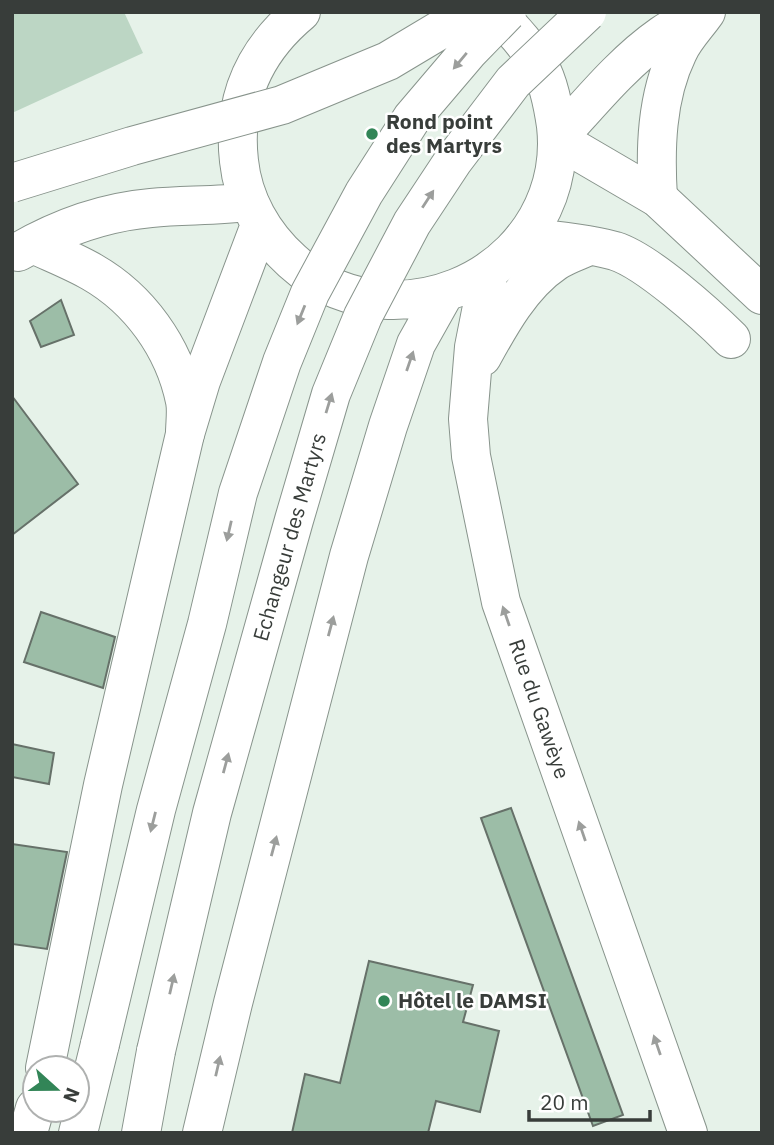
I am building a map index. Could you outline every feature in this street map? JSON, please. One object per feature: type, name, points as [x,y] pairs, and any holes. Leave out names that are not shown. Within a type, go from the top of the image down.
[{"type":"main road","points":[[12,183],[132,146],[282,105],[388,61],[470,12]]},
{"type":"main road","points":[[287,18],[258,61],[242,97],[236,137],[240,176],[255,213],[274,245],[302,270],[334,289],[370,300],[408,301],[444,294],[468,285],[489,271],[524,238],[548,193],[555,166],[557,139],[553,102],[540,67],[520,36],[495,12]]},
{"type":"main road","points":[[78,1133],[156,810],[207,625],[238,493],[282,362],[310,293],[363,193],[412,118],[469,51],[507,12]]},
{"type":"main road","name":"Echangeur des Martyrs","points":[[141,1133],[156,1051],[212,813],[331,394],[363,316],[412,223],[453,161],[513,82],[587,12]]},
{"type":"main road","points":[[557,139],[603,88],[662,35],[704,12]]},
{"type":"main road","points":[[658,198],[656,161],[666,87],[678,52],[704,12]]},
{"type":"main road","points":[[557,139],[658,198],[762,295]]},
{"type":"main road","points":[[23,250],[71,227],[114,214],[151,208],[255,213]]},
{"type":"main road","points":[[48,1054],[103,785],[185,433],[255,213]]},
{"type":"main road","points":[[524,238],[618,252],[651,271],[708,316],[731,340]]},
{"type":"main road","points":[[470,381],[496,331],[533,283],[554,262],[589,246]]},
{"type":"main road","points":[[23,250],[92,272],[120,291],[145,316],[164,345],[178,376],[185,404],[185,433]]},
{"type":"main road","name":"Rue du Gawèye","points":[[489,271],[474,347],[468,419],[471,456],[502,603],[688,1133]]},
{"type":"main road","points":[[202,1133],[349,556],[416,344],[444,294]]},
{"type":"green space","points":[[12,12],[124,12],[143,53],[12,113]]},
{"type":"building","points":[[61,300],[74,335],[41,347],[30,321]]},
{"type":"building","points":[[12,396],[78,484],[12,535]]},
{"type":"building","points":[[41,612],[115,637],[103,688],[24,662]]},
{"type":"building","points":[[12,744],[54,753],[49,784],[12,777]]},
{"type":"building","points":[[511,808],[623,1115],[593,1126],[481,818]]},
{"type":"building","points":[[12,844],[67,852],[47,949],[12,944]]},
{"type":"building","points":[[369,961],[473,985],[463,1022],[499,1031],[480,1112],[436,1101],[428,1133],[292,1133],[305,1074],[340,1083]]},
{"type":"place","name":"Rond point des Martyrs","points":[[372,134]]},
{"type":"place","name":"Hôtel le DAMSI","points":[[384,1001]]}]
